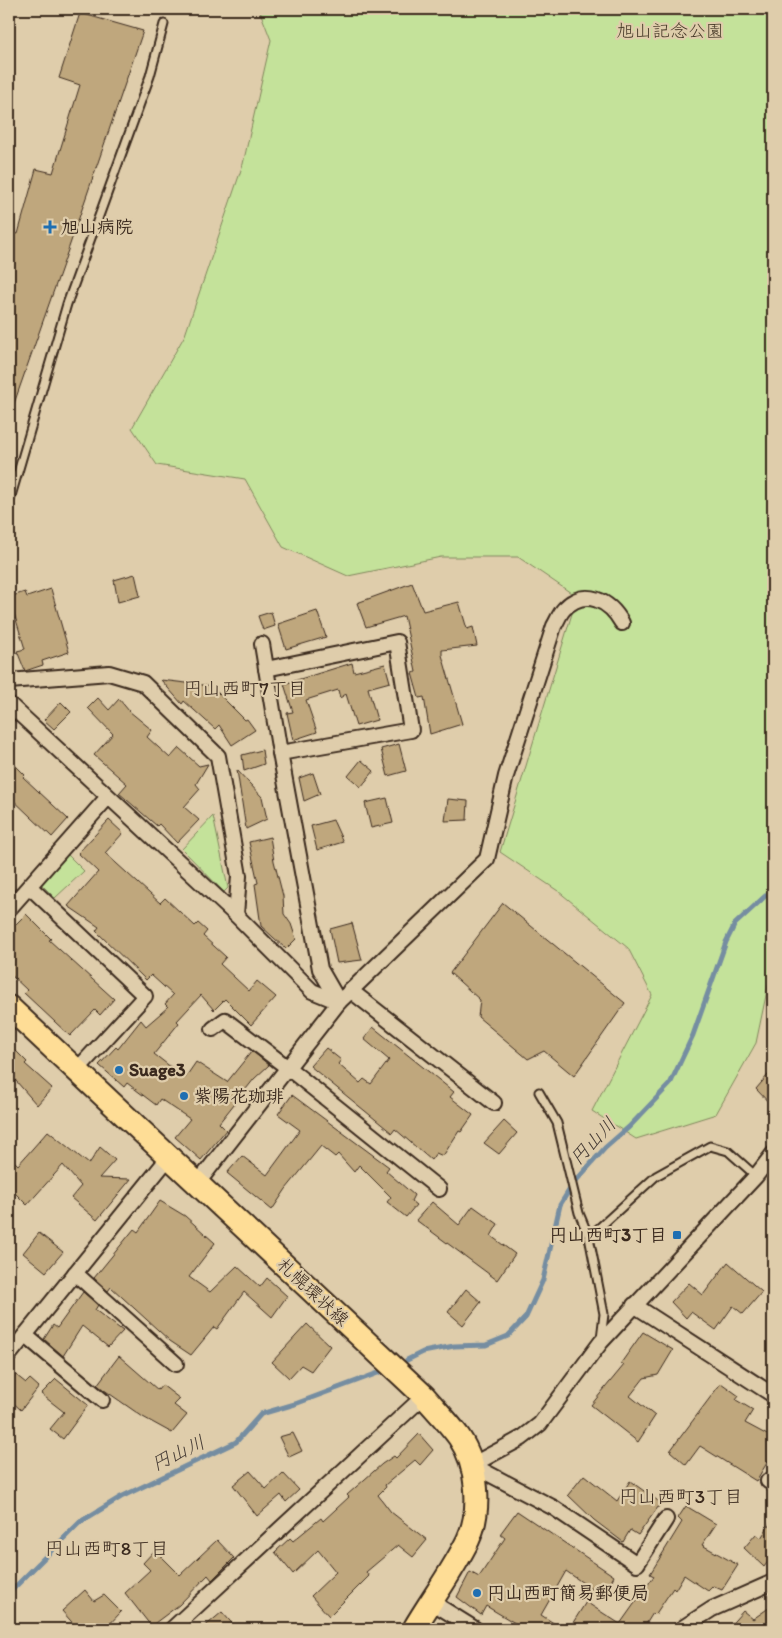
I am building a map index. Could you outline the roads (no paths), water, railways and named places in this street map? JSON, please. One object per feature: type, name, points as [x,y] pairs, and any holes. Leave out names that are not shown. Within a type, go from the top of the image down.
[{"type":"main road","name":"札幌環状線","points":[[9,1007],[424,1396],[460,1438],[472,1465],[476,1502],[474,1518],[468,1540],[414,1629]]},
{"type":"street","points":[[198,1184],[339,1002],[487,859],[506,776],[554,626],[564,609],[577,600],[592,597],[605,602],[615,610],[622,623]]},
{"type":"street","points":[[266,669],[397,642],[411,730],[280,753]]},
{"type":"street","points":[[262,644],[320,969],[339,1002]]},
{"type":"street","points":[[9,681],[109,673],[143,682],[218,756],[239,876],[236,915]]},
{"type":"street","points":[[9,704],[107,798],[236,915],[312,991],[339,1002]]},
{"type":"street","points":[[9,909],[107,798]]},
{"type":"street","points":[[30,887],[145,996],[76,1071]]},
{"type":"street","points":[[350,990],[494,1103]]},
{"type":"street","points":[[213,1029],[225,1020],[439,1189]]},
{"type":"street","points":[[472,1465],[522,1438],[540,1424],[601,1342],[756,1176],[773,1154]]},
{"type":"street","points":[[9,1355],[169,1157]]},
{"type":"street","points":[[75,1272],[176,1364]]},
{"type":"street","points":[[634,1305],[773,1395]]},
{"type":"street","points":[[25,1335],[102,1400]]},
{"type":"street","points":[[172,1629],[424,1396]]},
{"type":"street","points":[[472,1465],[554,1508],[637,1564],[666,1519]]},
{"type":"street","points":[[681,1629],[712,1609],[773,1582]]},
{"type":"street","points":[[430,1602],[475,1629]]},
{"type":"lane","points":[[9,503],[67,304],[150,76],[164,24]]},
{"type":"lane","points":[[539,1092],[557,1123],[579,1213],[589,1237],[604,1314],[601,1342]]},
{"type":"lane","points":[[589,1237],[656,1176],[710,1146],[728,1151],[756,1176]]},
{"type":"waterway","name":"円山川","points":[[407,1360],[423,1352],[454,1346],[486,1345],[508,1336],[526,1317],[543,1280],[560,1205],[573,1184],[605,1148],[629,1127],[670,1084],[693,1035],[726,942],[735,924],[773,889]]},
{"type":"waterway","name":"円山川","points":[[9,1593],[80,1522],[121,1497],[236,1442],[261,1414],[295,1404],[378,1373]]},
{"type":"place","name":"旭山病院","points":[[50,227]]},
{"type":"place","name":"Suage3","points":[[119,1070]]},
{"type":"place","name":"紫陽花珈琲","points":[[184,1096]]},
{"type":"place","name":"円山西町3丁目","points":[[677,1235]]},
{"type":"place","name":"円山西町簡易郵便局","points":[[477,1593]]},
{"type":"district","name":"円山西町7丁目","points":[[245,688]]},
{"type":"district","name":"円山西町3丁目","points":[[681,1496]]},
{"type":"district","name":"円山西町8丁目","points":[[107,1548]]},
{"type":"park label","name":"旭山記念公園","points":[[670,31]]}]
